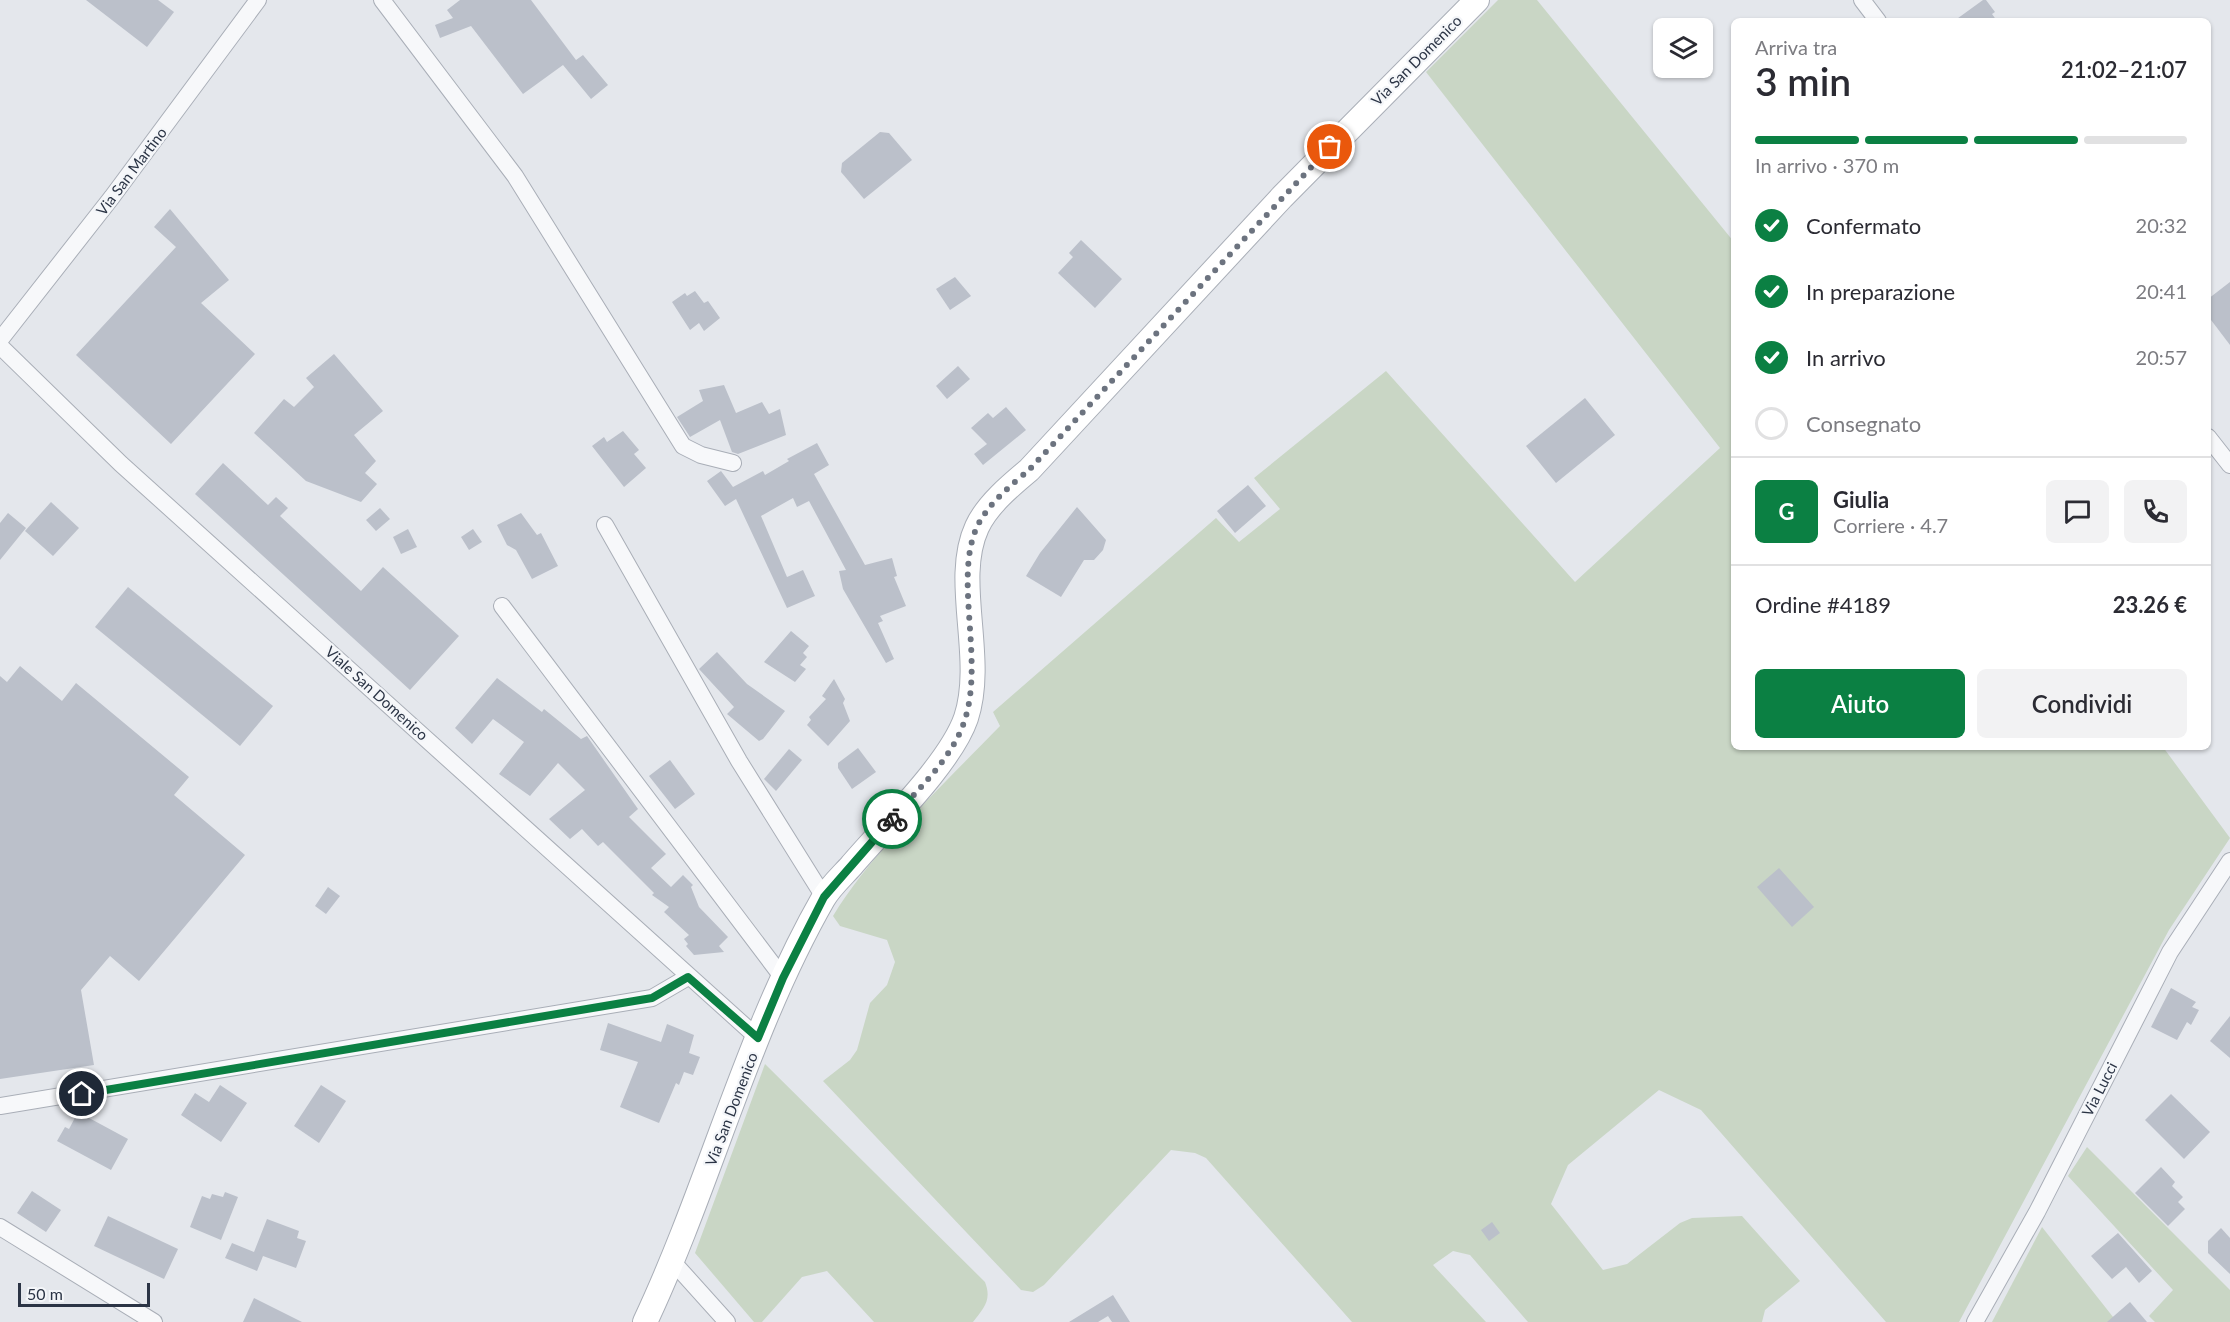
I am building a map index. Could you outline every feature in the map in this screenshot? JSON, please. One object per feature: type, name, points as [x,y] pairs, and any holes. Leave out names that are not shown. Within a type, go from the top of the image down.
[{"type":"street","name":"Via San Martino","points":[[0,340],[112,197],[258,0]]},
{"type":"street","points":[[382,0],[515,176],[683,446],[701,455],[734,463]]},
{"type":"street","name":"Via San Domenico","points":[[645,1322],[674,1262],[758,1038],[783,978],[824,897],[952,748],[966,718],[973,685],[968,573],[972,543],[978,525],[1007,489],[1029,470],[1290,189],[1477,0]]},
{"type":"street","points":[[1862,0],[1876,18]]},
{"type":"street","name":"Viale San Domenico","points":[[0,346],[121,464],[469,775],[688,977],[758,1038]]},
{"type":"street","points":[[2211,441],[2230,465]]},
{"type":"street","points":[[605,525],[740,760],[824,897]]},
{"type":"street","points":[[502,606],[783,978]]},
{"type":"street","name":"Via Lucci","points":[[1975,1322],[2037,1212],[2170,952],[2230,861]]},
{"type":"street","points":[[0,1106],[652,998],[688,977]]},
{"type":"street","points":[[0,1227],[154,1322]]},
{"type":"street","points":[[674,1262],[727,1322]]},
{"type":"green space","points":[[1498,0],[1537,0],[1731,238],[1731,750],[2165,750],[2230,838],[2169,930],[1959,1322],[1886,1322],[1701,1110],[1659,1090],[1568,1165],[1551,1204],[1603,1270],[1627,1264],[1680,1223],[1692,1218],[1742,1216],[1800,1281],[1765,1310],[1762,1322],[1528,1322],[1470,1255],[1453,1251],[1433,1265],[1486,1322],[1352,1322],[1206,1158],[1195,1153],[1171,1150],[1044,1285],[1033,1292],[1021,1290],[823,1081],[850,1060],[857,1050],[870,1003],[887,985],[895,962],[887,940],[840,926],[833,916],[869,866],[911,817],[1000,726],[993,712],[1216,518],[1239,542],[1280,509],[1254,478],[1386,371],[1575,582],[1720,448],[1426,72]]},
{"type":"green space","points":[[765,1064],[985,1282],[987,1299],[973,1322],[874,1322],[827,1271],[802,1277],[762,1322],[754,1322],[695,1253]]},
{"type":"green space","points":[[2087,1147],[2230,1290],[2230,1322],[2155,1322],[2149,1316],[2173,1290],[2068,1176]]},
{"type":"green space","points":[[2042,1227],[2117,1322],[1992,1322]]},
{"type":"building","points":[[86,0],[158,0],[174,12],[147,47]]},
{"type":"building","points":[[460,0],[531,0],[576,60],[583,55],[608,85],[591,99],[563,65],[523,94],[471,26],[440,38],[435,25],[453,18],[447,10]]},
{"type":"building","points":[[1983,0],[1986,0],[1995,12],[1992,14],[1995,18],[1958,18]]},
{"type":"building","points":[[880,132],[889,133],[912,160],[864,199],[841,172],[842,163]]},
{"type":"building","points":[[170,209],[229,280],[201,303],[255,354],[171,444],[76,355],[176,247],[154,227]]},
{"type":"building","points":[[1081,240],[1122,279],[1095,308],[1058,273],[1073,257],[1069,253]]},
{"type":"building","points":[[955,277],[971,296],[950,310],[936,289]]},
{"type":"building","points":[[2230,282],[2230,345],[2211,320],[2211,297]]},
{"type":"building","points":[[695,291],[704,303],[708,301],[720,318],[704,331],[699,323],[690,330],[672,302],[685,293],[687,296]]},
{"type":"building","points":[[334,354],[383,411],[354,435],[376,461],[365,473],[377,484],[361,502],[306,481],[254,433],[284,399],[294,407],[314,387],[306,378]]},
{"type":"building","points":[[958,366],[970,379],[947,399],[936,386]]},
{"type":"building","points":[[724,385],[736,413],[762,402],[769,414],[780,409],[786,435],[738,454],[732,452],[720,420],[690,437],[677,417],[703,401],[699,390]]},
{"type":"building","points":[[1585,398],[1615,435],[1556,483],[1526,446]]},
{"type":"building","points":[[1006,407],[1026,430],[983,465],[974,454],[987,444],[971,428],[988,413],[993,418]]},
{"type":"building","points":[[623,431],[639,450],[634,454],[646,468],[624,487],[592,446],[604,437],[607,442]]},
{"type":"building","points":[[817,443],[829,465],[814,474],[865,565],[892,558],[897,576],[894,577],[906,606],[880,616],[883,621],[878,623],[894,659],[886,663],[843,589],[839,571],[846,570],[809,501],[797,507],[793,498],[761,516],[787,577],[803,570],[815,596],[787,608],[736,499],[725,506],[707,481],[721,471],[733,487],[763,471],[765,475],[789,461],[787,459]]},
{"type":"building","points":[[223,463],[268,505],[276,497],[288,508],[280,516],[361,591],[383,567],[459,636],[410,690],[195,494]]},
{"type":"building","points":[[1248,485],[1266,506],[1235,533],[1217,511]]},
{"type":"building","points":[[51,502],[79,528],[53,556],[25,531]]},
{"type":"building","points":[[1077,507],[1106,540],[1103,550],[1094,560],[1084,560],[1061,597],[1026,576],[1040,553]]},
{"type":"building","points":[[380,508],[390,519],[376,531],[366,520]]},
{"type":"building","points":[[8,513],[26,528],[0,560],[0,523]]},
{"type":"building","points":[[521,513],[537,535],[541,533],[558,566],[532,579],[516,550],[507,545],[497,525]]},
{"type":"building","points":[[408,529],[417,547],[401,554],[393,537]]},
{"type":"building","points":[[473,529],[482,542],[469,550],[461,537]]},
{"type":"building","points":[[128,587],[273,706],[240,746],[95,627]]},
{"type":"building","points":[[791,631],[809,646],[803,653],[807,657],[800,665],[806,669],[795,682],[764,662]]},
{"type":"building","points":[[717,652],[747,684],[785,711],[759,741],[727,714],[734,707],[699,669]]},
{"type":"building","points":[[20,666],[62,701],[76,683],[189,777],[174,795],[245,855],[139,981],[110,956],[81,990],[94,1065],[0,1079],[0,676],[7,682]]},
{"type":"building","points":[[497,678],[542,712],[544,709],[581,739],[587,736],[638,809],[629,817],[666,854],[651,868],[671,887],[683,875],[693,885],[691,887],[699,907],[728,937],[719,946],[724,952],[694,955],[686,946],[688,944],[684,939],[689,935],[664,912],[669,907],[652,895],[654,893],[603,842],[598,846],[582,829],[570,839],[549,819],[585,790],[558,763],[530,796],[499,774],[524,742],[493,719],[472,744],[455,728]]},
{"type":"building","points":[[834,679],[845,699],[843,703],[850,721],[828,746],[807,725],[811,720],[809,717],[826,699],[822,696]]},
{"type":"building","points":[[858,748],[876,772],[852,789],[838,768],[838,763]]},
{"type":"building","points":[[789,749],[802,760],[776,791],[764,779]]},
{"type":"building","points":[[670,760],[695,794],[675,809],[649,776]]},
{"type":"building","points":[[1779,868],[1814,907],[1792,927],[1757,887]]},
{"type":"building","points":[[328,887],[340,896],[326,914],[315,906]]},
{"type":"building","points":[[2171,988],[2196,1002],[2192,1007],[2199,1010],[2191,1025],[2187,1022],[2177,1040],[2151,1027]]},
{"type":"building","points":[[2230,1016],[2230,1058],[2210,1041]]},
{"type":"building","points":[[608,1023],[661,1042],[667,1024],[694,1035],[689,1053],[700,1057],[693,1075],[684,1072],[679,1085],[676,1083],[659,1123],[620,1107],[638,1062],[600,1050]]},
{"type":"building","points":[[220,1085],[247,1103],[221,1142],[181,1115],[195,1093],[209,1102]]},
{"type":"building","points":[[321,1085],[346,1101],[319,1143],[294,1126]]},
{"type":"building","points":[[2171,1094],[2210,1132],[2184,1159],[2145,1120]]},
{"type":"building","points":[[78,1112],[128,1139],[111,1170],[57,1141],[65,1127],[69,1129]]},
{"type":"building","points":[[2161,1167],[2175,1182],[2172,1186],[2183,1197],[2178,1202],[2185,1209],[2168,1226],[2135,1193]]},
{"type":"building","points":[[32,1191],[61,1210],[46,1232],[17,1213]]},
{"type":"building","points":[[225,1192],[238,1197],[221,1240],[190,1227],[202,1196],[210,1199],[212,1194],[223,1197]]},
{"type":"building","points":[[108,1216],[178,1249],[164,1279],[94,1246]]},
{"type":"building","points":[[267,1219],[299,1231],[297,1238],[306,1241],[296,1268],[263,1256],[257,1271],[225,1258],[232,1243],[254,1252]]},
{"type":"building","points":[[1492,1222],[1500,1233],[1489,1241],[1481,1230]]},
{"type":"building","points":[[2221,1228],[2230,1238],[2230,1274],[2208,1253],[2208,1241]]},
{"type":"building","points":[[2118,1233],[2152,1271],[2139,1283],[2126,1267],[2112,1279],[2091,1256]]},
{"type":"building","points":[[1113,1295],[1130,1322],[1112,1322],[1108,1316],[1098,1322],[1069,1322]]},
{"type":"building","points":[[254,1298],[302,1322],[243,1322]]},
{"type":"building","points":[[2130,1302],[2147,1322],[2107,1322]]},
{"type":"way so far","points":[[892,819],[952,748],[966,718],[973,685],[968,573],[972,543],[978,525],[1007,489],[1029,470],[1164,322],[1330,147]]},
{"type":"route","points":[[82,1094],[652,998],[688,977],[758,1038],[783,978],[824,897],[892,819]]}]
